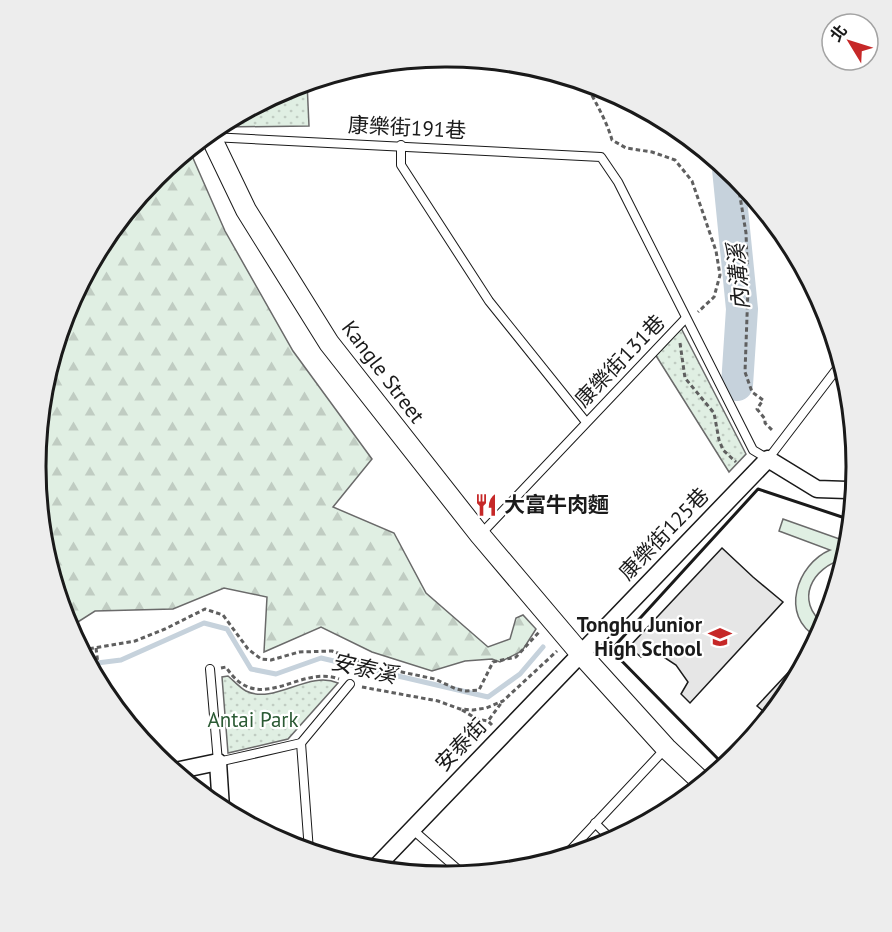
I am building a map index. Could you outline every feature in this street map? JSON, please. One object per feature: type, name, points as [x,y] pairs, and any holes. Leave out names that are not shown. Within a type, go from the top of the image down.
[{"type":"street","name":"Kangle Street","points":[[213,142],[246,210],[329,343],[480,535],[575,646]]},
{"type":"street","points":[[768,459],[817,489],[845,490]]},
{"type":"street","name":"康樂街125巷","points":[[575,646],[768,459]]},
{"type":"street","points":[[575,646],[666,748],[696,777]]},
{"type":"street","name":"安泰街","points":[[382,860],[575,646]]},
{"type":"street","points":[[186,769],[218,762],[220,795]]},
{"type":"lane","name":"康樂街191巷","points":[[222,136],[601,157]]},
{"type":"lane","points":[[401,146],[402,165],[489,302],[586,422]]},
{"type":"lane","name":"康樂街131巷","points":[[480,535],[685,319],[618,182],[601,157]]},
{"type":"lane","points":[[685,319],[753,450],[768,459],[834,372]]},
{"type":"lane","points":[[210,669],[218,762],[301,743],[350,684]]},
{"type":"lane","points":[[301,743],[308,840]]},
{"type":"lane","points":[[577,843],[666,748]]},
{"type":"lane","points":[[595,823],[604,832]]},
{"type":"lane","points":[[411,829],[453,866]]},
{"type":"path","points":[[590,94],[607,121],[612,140],[626,148],[652,152],[675,160],[692,181],[716,251],[720,275],[714,297],[685,319]]},
{"type":"path","points":[[740,197],[746,233],[748,289],[745,372],[752,392],[763,400],[757,409],[765,419],[765,423],[782,439]]},
{"type":"path","points":[[680,340],[679,349],[685,378],[714,413],[723,450],[736,462]]},
{"type":"path","points":[[91,649],[135,641],[205,609],[222,615],[248,649],[261,659],[271,660],[299,652],[332,651],[373,666],[435,679],[466,691],[479,690],[493,662],[516,657],[551,619]]},
{"type":"path","points":[[460,709],[486,708],[503,701],[575,646]]},
{"type":"path","points":[[96,648],[97,661]]},
{"type":"path","points":[[210,669],[226,667],[238,680],[254,689],[274,689],[323,676],[335,678],[350,684],[438,700],[470,716],[488,721]]},
{"type":"green space","points":[[307,92],[309,126],[235,127],[269,108]]},
{"type":"green space","points":[[193,158],[225,231],[293,351],[372,459],[333,507],[394,533],[426,593],[488,647],[510,639],[516,618],[523,615],[536,629],[522,651],[500,662],[492,659],[465,661],[432,671],[372,652],[321,627],[264,652],[267,597],[224,588],[173,609],[95,611],[78,622],[54,544],[46,466],[54,388],[77,313],[100,266],[129,223],[146,203]]},
{"type":"green space","points":[[681,328],[746,454],[729,472],[655,354]]},
{"type":"green space","points":[[783,519],[839,539],[833,563],[823,569],[811,586],[810,605],[816,616],[809,631],[798,617],[797,591],[801,578],[809,567],[818,557],[830,550],[779,531]]},
{"type":"green space","name":"Antai Park","points":[[228,676],[244,690],[257,694],[268,694],[315,681],[327,680],[338,683],[288,739],[228,753],[222,677]]},
{"type":"building","points":[[722,548],[783,602],[690,703],[681,694],[688,682],[676,665],[650,648],[641,657],[629,647]]},
{"type":"building","points":[[787,674],[762,710],[757,706]]},
{"type":"waterway","name":"內溝溪","points":[[730,186],[742,309],[737,385]]},
{"type":"waterway","name":"安泰溪","points":[[98,663],[121,660],[204,623],[227,629],[251,669],[276,674],[321,658],[488,697],[520,674],[543,647]]},
{"type":"wall","points":[[717,758],[611,650],[758,489],[842,517]]},
{"type":"place","name":"大富牛肉麵","points":[[486,505]]},
{"type":"place","name":"Tonghu Junior High School","points":[[720,637]]}]
